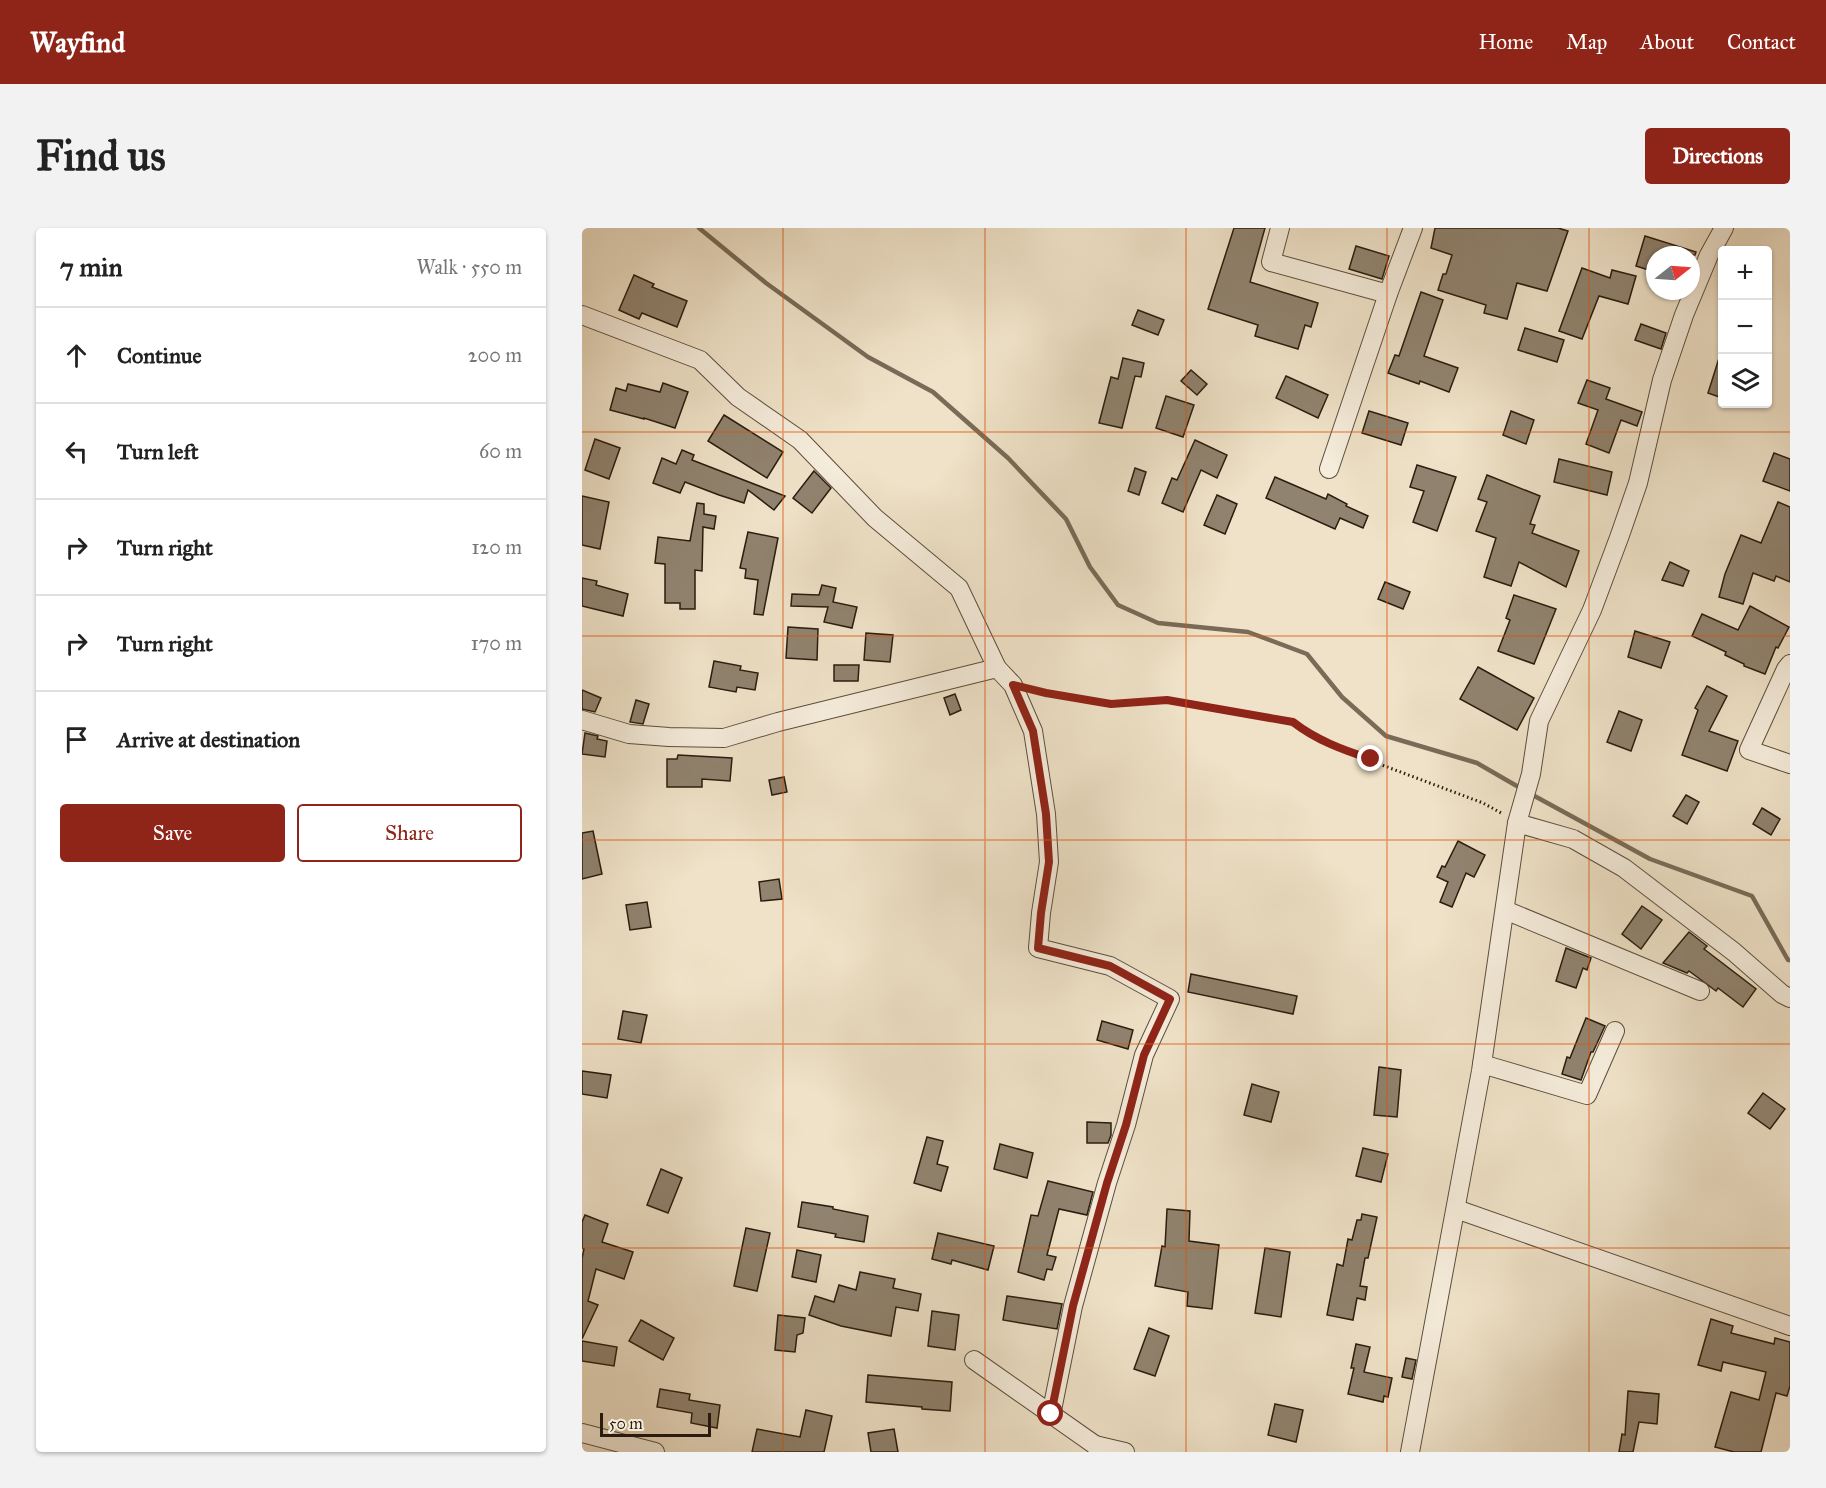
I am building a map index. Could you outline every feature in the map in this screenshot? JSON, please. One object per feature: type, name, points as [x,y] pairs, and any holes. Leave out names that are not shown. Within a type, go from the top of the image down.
[{"type":"street","points":[[1280,228],[1271,262],[1388,294]]},
{"type":"street","points":[[1329,469],[1388,294],[1413,228]]},
{"type":"street","points":[[1410,1452],[1482,1064],[1517,823],[1531,774],[1539,721],[1592,610],[1620,536],[1638,483],[1662,380],[1708,255],[1724,228]]},
{"type":"street","points":[[582,315],[700,360],[738,397],[800,441],[874,518],[959,588],[997,668],[1013,685],[1033,731],[1046,814],[1049,862],[1038,948],[1110,966],[1170,999],[1144,1055],[1126,1125],[1107,1183],[1073,1306],[1051,1414]]},
{"type":"street","points":[[1790,664],[1749,750],[1790,764]]},
{"type":"street","points":[[582,720],[629,734],[724,738],[797,717],[997,668]]},
{"type":"street","points":[[1517,823],[1573,839],[1624,868],[1790,998]]},
{"type":"street","points":[[1504,910],[1700,992]]},
{"type":"street","points":[[1482,1064],[1587,1095],[1615,1031]]},
{"type":"street","points":[[1456,1209],[1790,1326]]},
{"type":"street","points":[[974,1360],[1098,1448],[1125,1452]]},
{"type":"street","points":[[582,1433],[655,1452]]},
{"type":"path","points":[[1013,685],[1111,704],[1167,700],[1293,722],[1334,747],[1483,802],[1517,823]]},
{"type":"building","points":[[1234,228],[1265,228],[1250,282],[1318,303],[1311,327],[1305,325],[1298,349],[1255,336],[1258,325],[1208,309]]},
{"type":"building","points":[[1435,228],[1558,228],[1568,231],[1547,291],[1517,283],[1507,319],[1484,313],[1486,305],[1438,290],[1452,255],[1431,248]]},
{"type":"building","points":[[1645,236],[1677,246],[1646,246],[1646,269],[1636,266]]},
{"type":"building","points":[[1356,246],[1389,256],[1382,279],[1349,269]]},
{"type":"building","points":[[1582,268],[1610,278],[1612,270],[1636,276],[1628,304],[1599,296],[1582,339],[1559,331]]},
{"type":"building","points":[[634,275],[654,284],[652,287],[687,301],[677,327],[642,313],[639,319],[619,310]]},
{"type":"building","points":[[1421,292],[1443,300],[1424,356],[1458,368],[1449,392],[1420,381],[1419,384],[1388,373],[1395,355],[1399,356]]},
{"type":"building","points":[[1138,310],[1164,320],[1158,335],[1132,325]]},
{"type":"building","points":[[1641,324],[1666,333],[1661,349],[1635,340]]},
{"type":"building","points":[[1525,328],[1564,340],[1557,362],[1518,350]]},
{"type":"building","points":[[1123,358],[1144,363],[1141,377],[1135,376],[1122,428],[1099,423],[1111,377],[1118,379]]},
{"type":"building","points":[[1718,361],[1718,397],[1708,393]]},
{"type":"building","points":[[1191,370],[1207,384],[1197,395],[1181,381]]},
{"type":"building","points":[[1286,376],[1328,395],[1318,418],[1276,398]]},
{"type":"building","points":[[1587,380],[1610,388],[1606,399],[1642,412],[1637,426],[1621,420],[1609,453],[1586,444],[1598,410],[1578,403]]},
{"type":"building","points":[[663,383],[688,392],[675,428],[610,410],[616,388],[626,391],[628,384],[660,392]]},
{"type":"building","points":[[1166,396],[1194,405],[1183,437],[1156,428]]},
{"type":"building","points":[[1369,411],[1408,423],[1401,445],[1362,433]]},
{"type":"building","points":[[1511,411],[1534,420],[1526,444],[1503,435]]},
{"type":"building","points":[[724,415],[783,452],[767,478],[708,441]]},
{"type":"building","points":[[595,439],[620,448],[609,479],[585,470]]},
{"type":"building","points":[[1195,440],[1227,455],[1217,478],[1201,470],[1183,512],[1162,503],[1172,478],[1177,480]]},
{"type":"building","points":[[682,450],[694,455],[692,460],[785,496],[774,510],[748,490],[744,503],[685,482],[680,493],[653,483],[662,458],[676,464]]},
{"type":"building","points":[[1774,453],[1790,459],[1790,491],[1763,481]]},
{"type":"building","points":[[1559,459],[1612,472],[1607,495],[1554,482]]},
{"type":"building","points":[[1417,465],[1456,477],[1437,531],[1413,522],[1424,491],[1410,487]]},
{"type":"building","points":[[1135,468],[1146,472],[1139,495],[1128,491]]},
{"type":"building","points":[[814,471],[831,488],[812,513],[793,498]]},
{"type":"building","points":[[1487,475],[1540,496],[1530,524],[1535,525],[1532,533],[1579,551],[1566,587],[1519,562],[1511,586],[1484,577],[1496,538],[1476,531],[1487,502],[1478,499]]},
{"type":"building","points":[[1275,477],[1326,499],[1328,494],[1347,504],[1346,506],[1368,516],[1363,528],[1340,518],[1335,529],[1266,498]]},
{"type":"building","points":[[1217,495],[1237,504],[1225,534],[1204,525]]},
{"type":"building","points":[[582,496],[609,502],[600,549],[582,545]]},
{"type":"building","points":[[1778,502],[1790,507],[1790,582],[1776,576],[1774,581],[1753,573],[1743,604],[1719,597],[1725,574],[1741,535],[1761,543]]},
{"type":"building","points":[[697,503],[704,504],[704,514],[716,516],[714,529],[703,527],[702,571],[695,570],[695,609],[680,609],[680,603],[665,603],[665,564],[655,563],[658,537],[690,541]]},
{"type":"building","points":[[748,532],[778,538],[763,615],[754,614],[758,580],[745,578],[746,569],[740,568]]},
{"type":"building","points":[[1670,562],[1689,571],[1683,586],[1662,580]]},
{"type":"building","points":[[582,578],[597,581],[596,585],[628,594],[623,616],[582,606]]},
{"type":"building","points":[[1385,582],[1410,592],[1403,609],[1378,599]]},
{"type":"building","points":[[822,585],[836,588],[833,602],[857,607],[852,628],[824,622],[828,607],[791,606],[792,594],[819,595]]},
{"type":"building","points":[[1514,595],[1556,609],[1534,664],[1498,651],[1510,620],[1506,618]]},
{"type":"building","points":[[1750,606],[1789,627],[1778,648],[1776,647],[1765,674],[1744,666],[1725,655],[1726,652],[1692,636],[1702,614],[1738,630]]},
{"type":"building","points":[[788,627],[818,629],[817,660],[786,658]]},
{"type":"building","points":[[1635,631],[1670,642],[1661,668],[1628,657]]},
{"type":"building","points":[[866,633],[893,635],[890,662],[864,660]]},
{"type":"building","points":[[714,661],[741,666],[740,670],[758,673],[755,690],[737,687],[736,692],[709,687]]},
{"type":"building","points":[[834,665],[859,665],[858,681],[834,681]]},
{"type":"building","points":[[1478,667],[1534,698],[1517,730],[1460,699]]},
{"type":"building","points":[[1707,686],[1727,696],[1709,731],[1738,741],[1727,771],[1682,755],[1698,710],[1695,708]]},
{"type":"building","points":[[582,690],[601,698],[595,712],[582,709]]},
{"type":"building","points":[[955,694],[961,710],[950,715],[944,698]]},
{"type":"building","points":[[636,700],[649,704],[643,724],[630,722]]},
{"type":"building","points":[[1619,711],[1642,720],[1631,751],[1607,742]]},
{"type":"building","points":[[585,733],[607,741],[605,757],[582,754]]},
{"type":"building","points":[[678,755],[732,758],[730,781],[702,779],[702,787],[667,787],[667,759],[677,759]]},
{"type":"building","points":[[784,777],[787,792],[772,795],[769,780]]},
{"type":"building","points":[[1686,795],[1699,802],[1687,824],[1673,816]]},
{"type":"building","points":[[1762,808],[1780,819],[1771,835],[1753,824]]},
{"type":"building","points":[[593,831],[602,874],[582,879],[582,833]]},
{"type":"building","points":[[1458,841],[1485,855],[1474,877],[1466,873],[1452,907],[1440,902],[1448,882],[1437,877],[1442,866],[1445,867]]},
{"type":"building","points":[[779,879],[782,899],[761,901],[759,882]]},
{"type":"building","points":[[647,902],[651,927],[630,930],[626,905]]},
{"type":"building","points":[[1642,906],[1662,920],[1641,949],[1622,934]]},
{"type":"building","points":[[1689,932],[1707,946],[1704,949],[1756,989],[1743,1007],[1718,988],[1716,991],[1689,971],[1687,973],[1663,963]]},
{"type":"building","points":[[1566,948],[1591,958],[1587,970],[1583,968],[1576,988],[1556,981]]},
{"type":"building","points":[[1191,974],[1297,996],[1293,1014],[1188,992]]},
{"type":"building","points":[[623,1011],[647,1015],[641,1043],[618,1039]]},
{"type":"building","points":[[1586,1018],[1605,1026],[1591,1052],[1581,1080],[1562,1074],[1567,1057],[1570,1058]]},
{"type":"building","points":[[1102,1021],[1133,1030],[1128,1049],[1097,1040]]},
{"type":"building","points":[[1379,1067],[1401,1070],[1397,1117],[1374,1115]]},
{"type":"building","points":[[582,1071],[611,1075],[607,1098],[582,1094]]},
{"type":"building","points":[[1252,1084],[1279,1092],[1271,1122],[1244,1115]]},
{"type":"building","points":[[1763,1093],[1785,1109],[1770,1129],[1748,1113]]},
{"type":"building","points":[[1087,1122],[1111,1123],[1108,1143],[1087,1143]]},
{"type":"building","points":[[927,1137],[943,1141],[937,1164],[948,1167],[941,1191],[914,1183]]},
{"type":"building","points":[[1000,1144],[1033,1153],[1027,1178],[994,1169]]},
{"type":"building","points":[[1363,1148],[1388,1154],[1381,1182],[1356,1176]]},
{"type":"building","points":[[661,1169],[682,1178],[668,1213],[647,1205]]},
{"type":"building","points":[[1048,1181],[1093,1192],[1087,1215],[1059,1209],[1047,1255],[1056,1257],[1052,1270],[1047,1269],[1044,1280],[1018,1272],[1031,1215],[1038,1216]]},
{"type":"building","points":[[802,1202],[868,1216],[864,1242],[798,1227]]},
{"type":"building","points":[[1167,1209],[1190,1211],[1189,1241],[1219,1245],[1212,1309],[1187,1306],[1188,1292],[1155,1286],[1162,1246],[1165,1247]]},
{"type":"building","points":[[1362,1214],[1377,1217],[1368,1258],[1365,1258],[1360,1286],[1367,1287],[1365,1300],[1357,1298],[1353,1320],[1327,1315],[1337,1264],[1343,1266],[1348,1239],[1352,1240],[1357,1220],[1361,1220]]},
{"type":"building","points":[[585,1215],[608,1224],[602,1242],[633,1252],[624,1279],[596,1269],[588,1301],[598,1305],[582,1339],[584,1249],[582,1248],[582,1222]]},
{"type":"building","points":[[746,1228],[770,1233],[757,1291],[734,1286]]},
{"type":"building","points":[[938,1233],[994,1246],[988,1270],[952,1260],[951,1264],[932,1259]]},
{"type":"building","points":[[1265,1248],[1290,1252],[1281,1317],[1255,1313]]},
{"type":"building","points":[[797,1250],[821,1255],[816,1282],[792,1277]]},
{"type":"building","points":[[860,1272],[895,1279],[893,1288],[921,1294],[918,1311],[896,1307],[891,1336],[841,1326],[809,1315],[815,1296],[834,1302],[839,1285],[856,1290]]},
{"type":"building","points":[[1007,1296],[1062,1304],[1057,1329],[1003,1320]]},
{"type":"building","points":[[932,1311],[959,1315],[955,1350],[928,1346]]},
{"type":"building","points":[[778,1315],[805,1318],[803,1333],[797,1335],[795,1352],[775,1350]]},
{"type":"building","points":[[1711,1319],[1733,1326],[1731,1333],[1774,1344],[1775,1338],[1790,1342],[1790,1386],[1787,1396],[1776,1393],[1761,1452],[1734,1452],[1715,1447],[1731,1392],[1759,1400],[1766,1372],[1723,1362],[1721,1371],[1698,1365]]},
{"type":"building","points":[[641,1320],[674,1338],[663,1360],[629,1341]]},
{"type":"building","points":[[1149,1328],[1169,1336],[1155,1376],[1134,1369]]},
{"type":"building","points":[[582,1341],[617,1347],[614,1366],[582,1361]]},
{"type":"building","points":[[1356,1344],[1370,1347],[1364,1372],[1392,1378],[1388,1397],[1384,1396],[1383,1402],[1348,1394],[1354,1368],[1351,1368]]},
{"type":"building","points":[[1406,1358],[1416,1360],[1412,1379],[1402,1377]]},
{"type":"building","points":[[868,1375],[952,1382],[950,1411],[866,1402]]},
{"type":"building","points":[[660,1389],[690,1394],[689,1400],[720,1405],[717,1428],[691,1423],[692,1413],[657,1407]]},
{"type":"building","points":[[1628,1391],[1659,1394],[1657,1424],[1639,1422],[1633,1452],[1619,1452],[1622,1434],[1625,1435]]},
{"type":"building","points":[[1275,1404],[1303,1410],[1296,1442],[1268,1435]]},
{"type":"building","points":[[806,1410],[832,1416],[824,1452],[752,1452],[757,1429],[800,1437]]},
{"type":"building","points":[[894,1429],[898,1452],[871,1452],[868,1433]]},
{"type":"waterway","points":[[699,228],[766,283],[868,357],[933,392],[1008,458],[1066,519],[1090,567],[1118,605],[1158,623],[1248,632],[1307,654],[1342,697],[1386,736],[1477,763],[1522,789]]},
{"type":"waterway","points":[[1529,793],[1650,859],[1752,896],[1790,960]]},
{"type":"route","points":[[1051,1414],[1073,1306],[1107,1183],[1126,1125],[1144,1055],[1170,999],[1110,966],[1038,948],[1049,862],[1046,814],[1033,731],[1013,685],[1111,704],[1167,700],[1293,722],[1334,747],[1371,759]]}]
